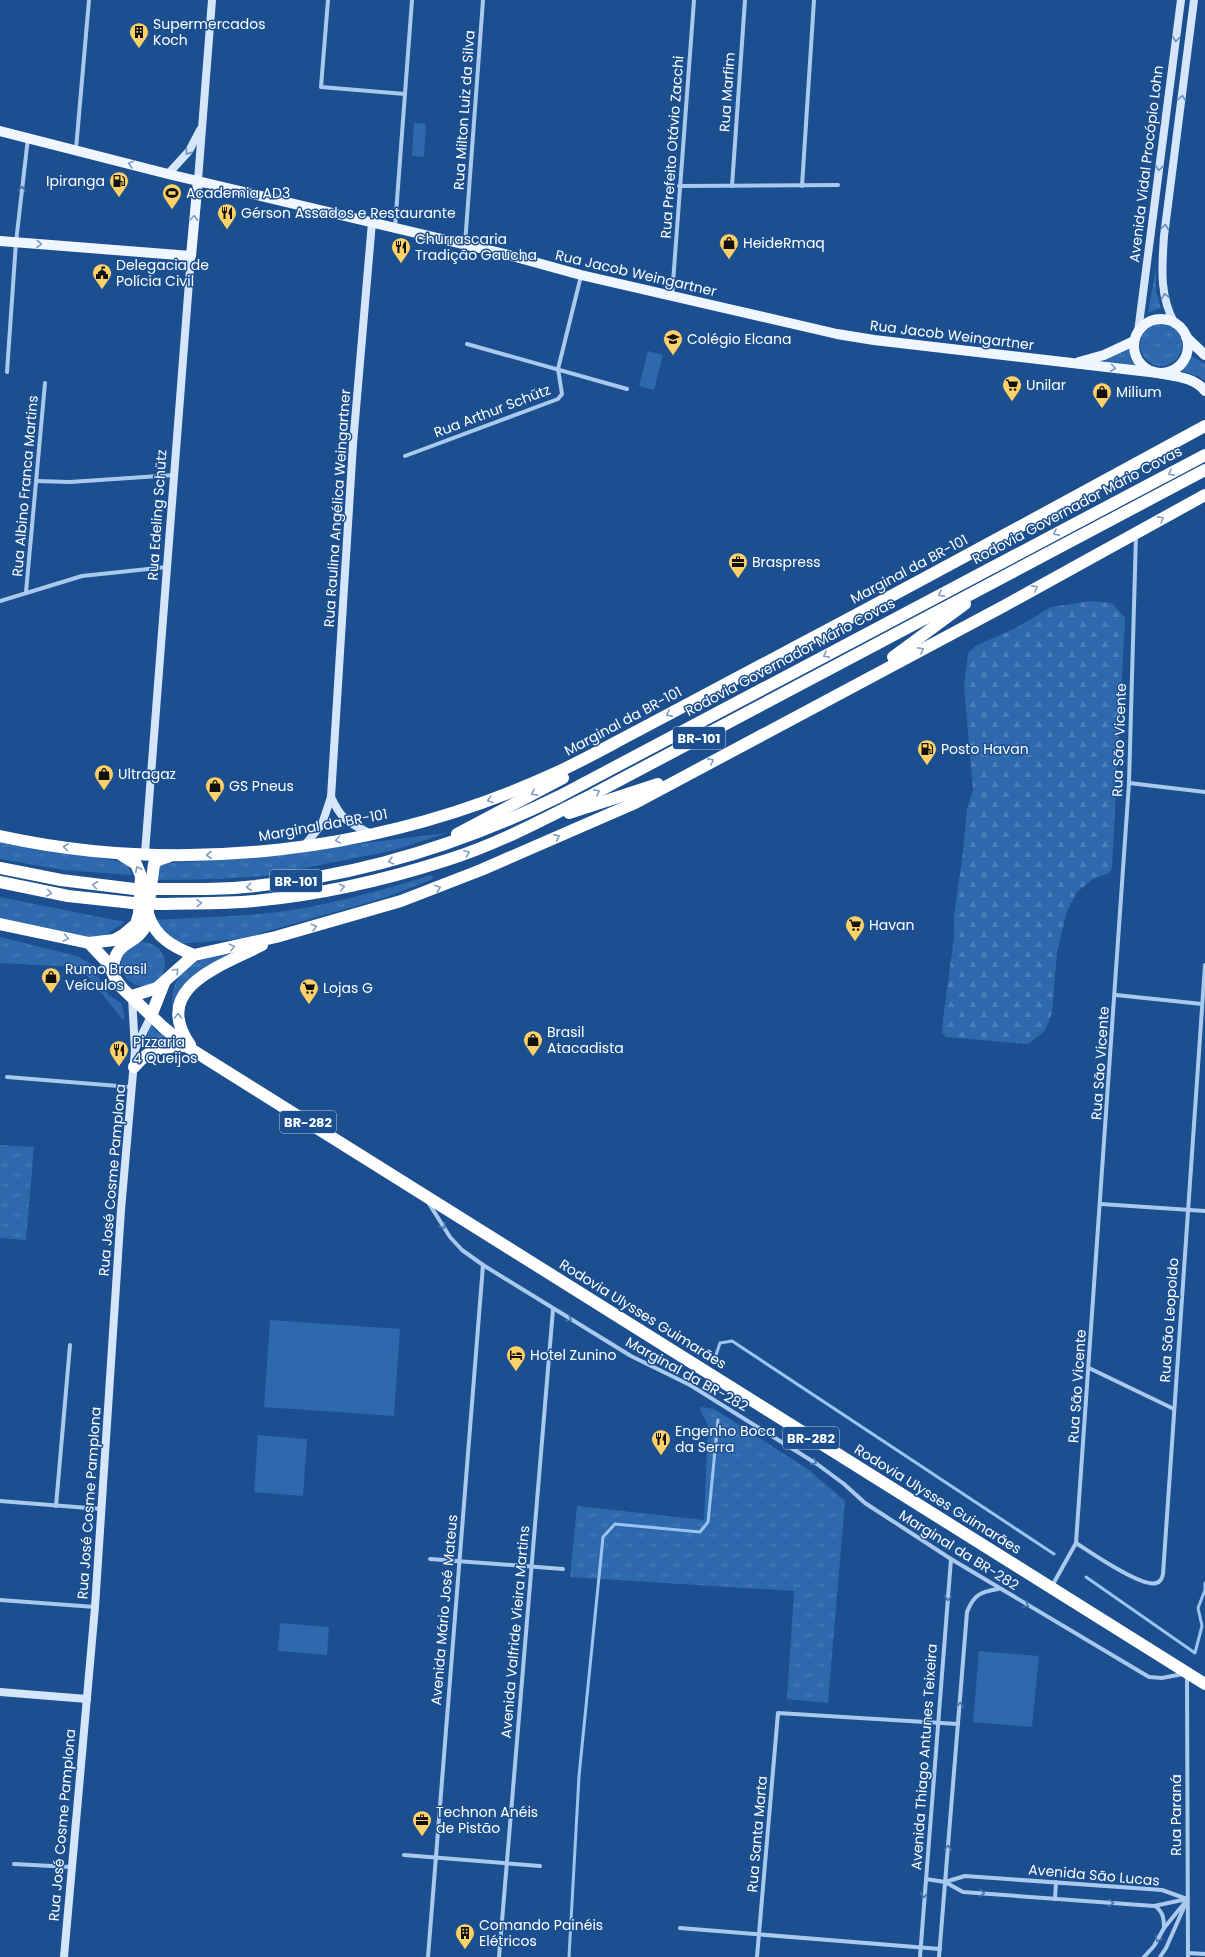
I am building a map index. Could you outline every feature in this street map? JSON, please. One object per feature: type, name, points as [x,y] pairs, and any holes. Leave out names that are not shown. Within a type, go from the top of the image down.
[{"type":"highway","name":"Marginal da BR-101","points":[[0,836],[31,843],[119,854],[230,854],[303,846],[373,834],[454,812],[511,792],[552,775],[827,630],[1205,426]]},
{"type":"highway","name":"Rodovia Governador Mário Covas","points":[[0,868],[61,880],[134,889],[244,887],[299,881],[356,871],[428,850],[503,823],[560,796],[1205,454]]},
{"type":"highway","name":"Rodovia Governador Mário Covas","points":[[4,883],[68,896],[133,903],[160,904],[254,901],[328,890],[447,860],[530,826],[1205,470]]},
{"type":"highway","points":[[132,996],[157,988],[194,955],[276,937],[401,901],[442,886],[635,803],[1004,606],[1205,494]]},
{"type":"highway","points":[[861,681],[999,579]]},
{"type":"highway","points":[[428,850],[562,778],[614,743]]},
{"type":"highway","points":[[530,826],[685,775]]},
{"type":"highway","points":[[0,924],[89,943],[114,940],[131,930],[136,924],[139,907],[141,876],[140,870],[131,860],[119,854]]},
{"type":"highway","points":[[113,972],[113,961],[115,954],[144,929],[148,914],[154,864],[158,860],[173,855]]},
{"type":"highway","points":[[148,914],[154,930],[173,946],[194,955]]},
{"type":"highway","points":[[134,1067],[144,1055],[151,1050],[190,1048],[182,1033],[178,1019],[178,1006],[186,989],[208,973],[276,937]]},
{"type":"highway","name":"Rodovia Ulysses Guimarães","points":[[89,943],[102,956],[113,972],[116,980],[151,1016],[190,1048],[1051,1586],[1187,1673],[1203,1680]]},
{"type":"highway","points":[[151,1016],[164,983]]},
{"type":"main road","points":[[198,180],[212,0]]},
{"type":"main road","name":"Avenida Vidal Procópio Lohn","points":[[1136,336],[1181,0]]},
{"type":"main road","name":"Avenida Vidal Procópio Lohn","points":[[1175,324],[1169,313],[1164,294],[1162,266],[1165,228],[1194,0]]},
{"type":"main road","points":[[168,174],[189,152],[202,126]]},
{"type":"main road","name":"Rua Jacob Weingartner","points":[[0,131],[168,174],[372,222],[581,275],[857,338],[1158,373],[1187,379],[1202,386],[1205,391]]},
{"type":"main road","name":"Rua Edeling Schütz","points":[[145,853],[198,180]]},
{"type":"main road","name":"Rua Raulina Angélica Weingartner","points":[[303,846],[322,824],[331,797],[353,444],[372,222]]},
{"type":"main road","points":[[0,240],[191,256]]},
{"type":"main road","points":[[1186,338],[1186,355],[1182,363],[1171,370],[1158,373],[1149,370],[1142,365],[1135,354],[1136,336],[1150,321],[1167,320],[1175,324],[1186,338],[1205,355]]},
{"type":"main road","name":"Rua Jacob Weingartner","points":[[1074,363],[1104,355],[1136,336]]},
{"type":"main road","name":"Rua Raulina Angélica Weingartner","points":[[331,797],[338,813],[346,821],[373,834]]},
{"type":"main road","name":"Rua José Cosme Pamplona","points":[[64,1957],[95,1607],[121,1210],[134,1067],[135,1050],[132,996]]},
{"type":"main road","name":"Rua José Cosme Pamplona","points":[[135,1050],[151,1016]]},
{"type":"main road","points":[[0,1692],[87,1699]]},
{"type":"street","points":[[76,150],[89,0]]},
{"type":"street","points":[[328,0],[321,87],[405,94]]},
{"type":"street","points":[[395,228],[412,0]]},
{"type":"street","name":"Rua Milton Luiz da Silva","points":[[464,245],[483,0]]},
{"type":"street","name":"Rua Prefeito Otávio Zacchi","points":[[672,296],[694,0]]},
{"type":"street","name":"Rua Marfim","points":[[732,186],[745,0]]},
{"type":"street","points":[[802,186],[814,0]]},
{"type":"street","points":[[7,372],[16,242],[28,138]]},
{"type":"street","points":[[679,186],[838,185]]},
{"type":"street","name":"Rua Arthur Schütz","points":[[405,456],[558,399],[562,394],[558,369],[581,275]]},
{"type":"street","points":[[467,344],[628,388]]},
{"type":"street","name":"Rua Albino Franca Martins","points":[[26,592],[45,383]]},
{"type":"street","points":[[36,481],[81,482],[174,475]]},
{"type":"street","name":"Rua São Vicente","points":[[1051,1586],[1076,1543],[1130,783],[1136,533]]},
{"type":"street","points":[[0,601],[82,576],[167,568]]},
{"type":"street","points":[[1130,783],[1205,792]]},
{"type":"street","name":"Rua São Leopoldo","points":[[1076,1543],[1138,1580],[1151,1584],[1161,1580],[1163,1574],[1205,965]]},
{"type":"street","points":[[1116,995],[1202,1004]]},
{"type":"street","points":[[7,1077],[132,1087]]},
{"type":"street","name":"Marginal da BR-282","points":[[422,1193],[450,1237],[462,1250],[483,1265],[631,1356],[690,1385],[817,1464],[844,1484],[865,1503],[998,1589],[1149,1677],[1162,1678],[1187,1673]]},
{"type":"street","points":[[1101,1204],[1205,1210]]},
{"type":"street","name":"Avenida Mário José Mateus","points":[[428,1957],[483,1265]]},
{"type":"street","name":"Avenida Valfride Vieira Martins","points":[[499,1957],[553,1309]]},
{"type":"street","points":[[56,1506],[70,1344]]},
{"type":"street","points":[[1089,1368],[1174,1409]]},
{"type":"street","points":[[0,1501],[102,1509]]},
{"type":"street","points":[[430,1559],[563,1569]]},
{"type":"street","name":"Avenida Thiago Antunes Teixeira","points":[[920,1957],[951,1559]]},
{"type":"street","points":[[939,1957],[967,1612],[971,1602],[977,1595],[998,1589]]},
{"type":"street","points":[[0,1600],[95,1607]]},
{"type":"street","name":"Rua Paraná","points":[[1187,1673],[1188,1955]]},
{"type":"street","name":"Rua Santa Marta","points":[[757,1957],[778,1713],[938,1723]]},
{"type":"street","points":[[938,1723],[958,1724]]},
{"type":"street","points":[[404,1855],[540,1866]]},
{"type":"street","points":[[14,1864],[71,1867]]},
{"type":"street","name":"Avenida São Lucas","points":[[926,1880],[945,1882],[965,1876],[1056,1882],[1162,1890],[1187,1899]]},
{"type":"street","name":"Avenida São Lucas","points":[[945,1882],[963,1892],[1154,1906],[1187,1899]]},
{"type":"street","points":[[1055,1899],[1056,1882]]},
{"type":"street","points":[[1144,1957],[1154,1946],[1164,1928],[1187,1899]]},
{"type":"street","points":[[1160,1957],[1166,1948],[1187,1899]]},
{"type":"street","points":[[1154,1906],[1161,1910],[1164,1918],[1164,1928]]},
{"type":"street","points":[[680,1928],[940,1949]]},
{"type":"street","points":[[1188,1955],[1205,1954]]},
{"type":"green space","points":[[414,123],[426,124],[424,157],[412,156]]},
{"type":"green space","points":[[1156,267],[1156,291],[1161,308],[1148,313]]},
{"type":"green space","points":[[1161,324],[1176,330],[1182,345],[1176,360],[1161,366],[1146,360],[1140,345],[1146,330]]},
{"type":"green space","points":[[1129,349],[1132,361],[1135,365],[1102,362]]},
{"type":"green space","points":[[648,351],[663,355],[654,390],[639,386]]},
{"type":"green space","points":[[1190,355],[1205,364],[1205,381],[1198,376],[1181,371],[1188,363]]},
{"type":"green space","points":[[1091,601],[1112,603],[1125,618],[1112,868],[1109,873],[1093,879],[1077,892],[1067,911],[1057,952],[1052,1013],[1045,1031],[1028,1044],[946,1037],[942,1033],[954,937],[954,915],[963,852],[967,809],[973,790],[964,686],[968,653],[977,645],[1014,629],[1051,607]]},
{"type":"green space","points":[[447,833],[391,851],[264,876],[219,879],[153,880],[156,864],[242,858]]},
{"type":"green space","points":[[0,840],[128,863],[132,875],[63,870],[0,859]]},
{"type":"green space","points":[[432,875],[433,879],[384,898],[240,939],[178,944],[172,941],[154,920],[247,915],[298,909],[356,896]]},
{"type":"green space","points":[[0,897],[125,922],[104,936],[91,940],[0,919]]},
{"type":"green space","points":[[0,937],[77,956],[94,966],[103,988],[109,995],[121,1003],[124,1013],[124,1021],[80,967],[0,963]]},
{"type":"green space","points":[[143,942],[155,946],[161,952],[165,964],[161,976],[155,982],[143,986],[131,982],[125,976],[121,964],[125,952],[131,946]]},
{"type":"green space","points":[[243,950],[205,968],[175,1016],[172,999],[173,990],[185,968],[192,962],[205,956]]},
{"type":"green space","points":[[151,1023],[156,1031],[169,1039],[161,1041],[143,1051]]},
{"type":"green space","points":[[0,1145],[34,1147],[26,1240],[0,1238]]},
{"type":"green space","points":[[270,1320],[400,1329],[394,1416],[264,1407]]},
{"type":"green space","points":[[701,1407],[714,1409],[809,1470],[845,1501],[828,1703],[787,1699],[794,1591],[570,1577],[577,1506],[704,1520],[708,1425],[700,1410]]},
{"type":"green space","points":[[258,1435],[307,1439],[303,1496],[254,1492]]},
{"type":"green space","points":[[280,1623],[329,1627],[327,1655],[278,1651]]},
{"type":"green space","points":[[979,1651],[1039,1656],[1032,1727],[973,1722]]},
{"type":"waterway","points":[[716,1355],[720,1343],[732,1341],[1054,1554]]},
{"type":"waterway","points":[[569,1957],[579,1776],[603,1537],[615,1524],[700,1532],[708,1522],[718,1420]]},
{"type":"waterway","points":[[1086,1577],[1195,1653],[1202,1626],[1198,1608],[1205,1590],[1205,1583]]},
{"type":"place","name":"Supermercados Koch","points":[[139,49]]},
{"type":"place","name":"Ipiranga","points":[[119,198]]},
{"type":"place","name":"Academia AD3","points":[[172,210]]},
{"type":"place","name":"Gérson Assados e Restaurante","points":[[227,230]]},
{"type":"place","name":"HeideRmaq","points":[[729,260]]},
{"type":"place","name":"Churrascaria Tradição Gaucha","points":[[401,264]]},
{"type":"place","name":"Delegacia de Polícia Civil","points":[[102,290]]},
{"type":"place","name":"Colégio Elcana","points":[[673,356]]},
{"type":"place","name":"Unilar","points":[[1012,402]]},
{"type":"place","name":"Milium","points":[[1102,409]]},
{"type":"place","name":"Braspress","points":[[738,579]]},
{"type":"place","name":"Posto Havan","points":[[927,766]]},
{"type":"place","name":"Ultragaz","points":[[104,791]]},
{"type":"place","name":"GS Pneus","points":[[215,803]]},
{"type":"place","name":"Havan","points":[[855,942]]},
{"type":"place","name":"Rumo Brasil Veículos","points":[[51,994]]},
{"type":"place","name":"Lojas G","points":[[309,1005]]},
{"type":"place","name":"Brasil Atacadista","points":[[533,1057]]},
{"type":"place","name":"Pizzaria 4 Queijos","points":[[119,1067]]},
{"type":"place","name":"Hotel Zunino","points":[[516,1372]]},
{"type":"place","name":"Engenho Boca da Serra","points":[[661,1456]]},
{"type":"place","name":"Technon Anéis de Pistão","points":[[422,1837]]},
{"type":"place","name":"Comando Painéis Elétricos","points":[[465,1950]]}]
